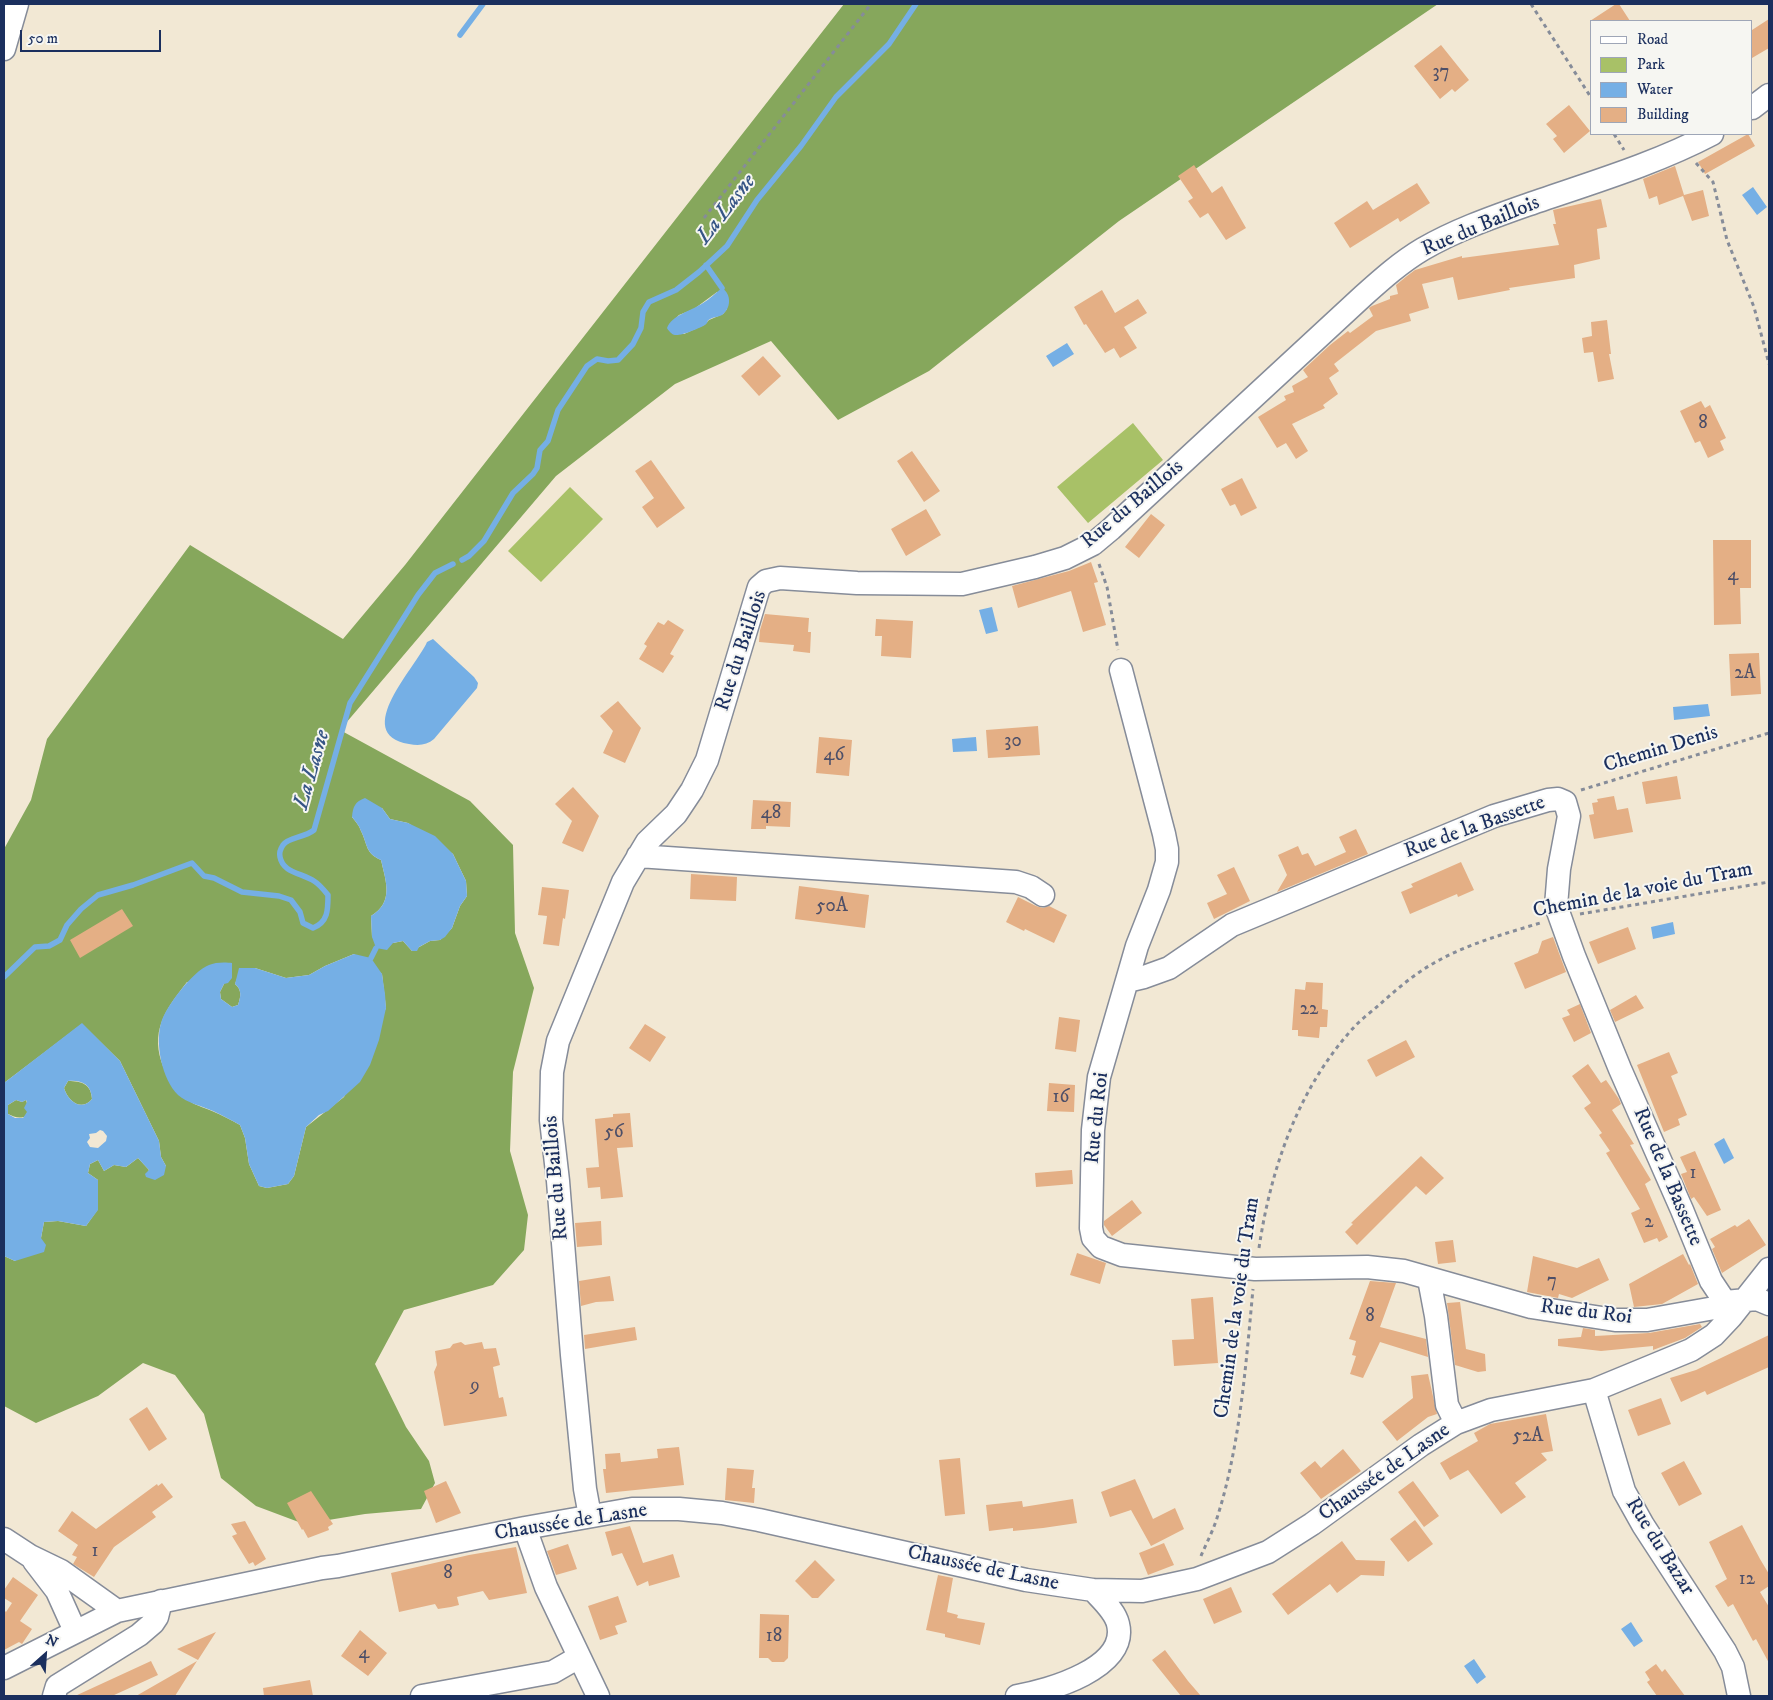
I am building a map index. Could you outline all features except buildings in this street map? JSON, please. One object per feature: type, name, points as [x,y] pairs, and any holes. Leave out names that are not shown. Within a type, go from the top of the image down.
[{"type":"street","points":[[4,49],[17,4]]},
{"type":"street","name":"Rue du Baillois","points":[[590,1516],[585,1489],[551,1120],[552,1072],[558,1041],[623,882],[648,842],[676,814],[692,790],[707,760],[758,587],[766,581],[780,578],[857,583],[962,584],[1057,560],[1092,544],[1161,483],[1388,273],[1424,249],[1504,214],[1687,147],[1710,135]]},
{"type":"street","name":"Rue du Roi","points":[[1121,670],[1164,834],[1167,862],[1159,890],[1137,946],[1099,1077],[1093,1130],[1091,1228],[1093,1238],[1101,1247],[1122,1255],[1256,1269],[1367,1267],[1404,1271],[1531,1307],[1615,1320],[1647,1320],[1720,1307],[1744,1300]]},
{"type":"street","name":"Rue de la Bassette","points":[[1127,981],[1144,978],[1168,968],[1232,926],[1494,816],[1548,800],[1558,799],[1565,802],[1569,816],[1556,888],[1556,906],[1620,1069],[1711,1281],[1725,1302],[1744,1300]]},
{"type":"street","points":[[638,856],[1016,882],[1031,887],[1043,895]]},
{"type":"street","name":"Chaussée de Lasne","points":[[4,1668],[116,1611],[525,1528],[632,1510],[679,1509],[722,1513],[1026,1580],[1093,1590],[1142,1591],[1197,1579],[1268,1552],[1312,1524],[1421,1445],[1456,1423],[1491,1410],[1594,1390],[1691,1350],[1714,1335],[1769,1269]]},
{"type":"street","points":[[1429,1279],[1436,1316],[1447,1405],[1456,1423]]},
{"type":"street","points":[[1744,1300],[1757,1299],[1769,1304]]},
{"type":"street","name":"Rue du Bazar","points":[[1594,1390],[1624,1491],[1725,1651],[1733,1667],[1739,1696]]},
{"type":"street","points":[[525,1528],[546,1587],[598,1696]]},
{"type":"street","points":[[4,1539],[30,1556],[61,1571],[116,1611]]},
{"type":"street","points":[[30,1556],[57,1591],[75,1631]]},
{"type":"street","points":[[1017,1696],[1046,1689],[1079,1677],[1101,1663],[1114,1649],[1118,1639],[1118,1624],[1110,1609],[1093,1590]]},
{"type":"street","points":[[54,1696],[57,1686],[139,1635],[153,1623],[157,1617],[161,1601]]},
{"type":"street","points":[[422,1696],[553,1672],[579,1656]]},
{"type":"path","points":[[704,218],[871,4]]},
{"type":"path","points":[[1531,4],[1590,96]]},
{"type":"path","points":[[1687,147],[1693,161],[1713,182],[1727,240],[1754,307],[1769,364]]},
{"type":"path","points":[[1092,544],[1106,587],[1121,670]]},
{"type":"path","name":"Chemin Denis","points":[[1565,802],[1574,792],[1769,733]]},
{"type":"path","name":"Chemin de la voie du Tram","points":[[1197,1579],[1201,1556],[1217,1519],[1227,1479],[1238,1421],[1263,1220],[1279,1156],[1303,1100],[1325,1064],[1356,1025],[1394,992],[1433,963],[1484,940],[1560,917],[1769,882]]},
{"type":"green space","points":[[844,4],[1438,4],[1119,221],[929,371],[838,420],[771,341],[675,384],[556,476],[340,730],[470,801],[513,845],[515,933],[534,988],[513,1072],[510,1151],[528,1215],[524,1250],[493,1285],[404,1310],[375,1364],[406,1427],[429,1461],[435,1483],[421,1509],[365,1514],[304,1524],[256,1506],[221,1478],[204,1414],[175,1375],[143,1363],[98,1396],[36,1423],[4,1406],[4,1256],[15,1261],[41,1238],[44,1222],[58,1221],[86,1226],[98,1209],[98,1180],[88,1173],[90,1164],[98,1160],[104,1171],[114,1165],[126,1167],[138,1158],[149,1170],[148,1172],[166,1166],[161,1157],[159,1141],[120,1061],[82,1024],[4,1083],[4,849],[31,800],[47,739],[190,545],[343,639],[405,565]],"holes":[[[717,292],[727,309],[723,314],[709,320],[704,325],[680,334],[674,320],[679,315],[694,309]],[[382,808],[390,819],[408,823],[453,854],[466,881],[467,896],[460,906],[452,928],[440,940],[430,941],[412,951],[403,941],[393,943],[372,937],[371,916],[378,910],[386,898],[386,884],[381,860],[369,851],[359,827],[352,817]],[[354,954],[382,974],[386,1008],[344,1097],[306,1127],[294,1176],[288,1184],[267,1188],[259,1186],[249,1164],[245,1138],[240,1125],[191,1102],[182,1095],[168,1076],[163,1066],[158,1044],[162,1021],[187,982],[224,984],[220,992],[221,999],[232,1007],[238,1005],[240,999],[240,991],[235,984],[238,976],[255,968],[286,978],[309,975]]]},
{"type":"green space","points":[[1133,423],[1163,460],[1088,523],[1057,487]]},
{"type":"green space","points":[[570,487],[603,519],[541,582],[508,551]]},
{"type":"green space","points":[[68,1081],[85,1084],[90,1090],[92,1099],[84,1105],[79,1105],[72,1101],[64,1088]]},
{"type":"green space","points":[[16,1100],[22,1102],[26,1100],[28,1108],[26,1116],[17,1117],[8,1114],[8,1105]]},
{"type":"water","points":[[1753,187],[1767,207],[1757,215],[1742,195]]},
{"type":"water","points":[[722,288],[729,298],[729,305],[722,315],[710,319],[703,326],[690,332],[674,335],[668,330],[669,324],[673,320],[706,301]]},
{"type":"water","points":[[1067,343],[1074,354],[1053,367],[1046,356]]},
{"type":"water","points":[[992,607],[998,631],[986,634],[979,610]]},
{"type":"water","points":[[433,639],[474,677],[478,683],[477,688],[434,739],[429,743],[409,744],[392,738],[386,727],[386,714],[401,682],[427,642]]},
{"type":"water","points":[[1708,704],[1710,716],[1674,720],[1673,707]]},
{"type":"water","points":[[976,737],[977,751],[953,752],[952,739]]},
{"type":"water","points":[[365,798],[382,808],[390,819],[408,823],[435,836],[453,854],[466,881],[467,896],[460,906],[452,928],[445,937],[440,940],[430,941],[419,947],[417,951],[412,951],[403,941],[393,943],[387,950],[376,948],[372,937],[371,916],[383,904],[387,891],[381,860],[369,851],[359,827],[352,817],[355,805]]},
{"type":"water","points":[[1673,922],[1675,934],[1653,939],[1651,927]]},
{"type":"water","points":[[354,954],[371,958],[382,974],[385,994],[386,1008],[379,1040],[370,1065],[360,1082],[328,1111],[319,1115],[306,1127],[294,1176],[288,1184],[267,1188],[259,1186],[249,1164],[245,1138],[240,1125],[182,1098],[172,1088],[161,1061],[159,1031],[161,1023],[168,1008],[188,982],[195,974],[211,964],[220,962],[232,963],[232,978],[228,983],[224,984],[220,992],[221,999],[232,1007],[238,1005],[240,999],[240,991],[235,984],[239,968],[255,968],[286,978],[309,975]]},
{"type":"water","points":[[82,1023],[120,1061],[159,1141],[161,1157],[166,1166],[164,1175],[155,1180],[146,1177],[145,1174],[149,1170],[138,1158],[126,1167],[114,1165],[104,1171],[98,1160],[90,1164],[88,1173],[98,1180],[98,1210],[86,1226],[58,1221],[44,1222],[41,1238],[46,1245],[44,1252],[15,1261],[4,1256],[4,1083]],"holes":[[[68,1081],[78,1081],[88,1086],[92,1099],[84,1105],[79,1105],[72,1101],[64,1088]],[[16,1100],[22,1102],[26,1100],[24,1108],[27,1112],[23,1118],[15,1118],[8,1114],[8,1105]],[[100,1130],[103,1131],[107,1136],[106,1141],[98,1148],[90,1147],[87,1142],[90,1138],[89,1134]]]},
{"type":"water","points":[[1724,1138],[1734,1158],[1724,1164],[1714,1144]]},
{"type":"water","points":[[1631,1622],[1643,1641],[1634,1647],[1621,1629]]},
{"type":"water","points":[[1474,1659],[1486,1677],[1477,1684],[1464,1666]]},
{"type":"waterway","points":[[460,35],[483,4]]},
{"type":"waterway","name":"La Lasne","points":[[462,560],[469,556],[484,541],[513,493],[537,468],[540,450],[548,441],[558,410],[587,366],[597,359],[618,360],[633,344],[641,328],[643,312],[649,302],[676,290],[727,246],[757,200],[801,146],[836,97],[889,44],[916,4]]},
{"type":"waterway","points":[[706,265],[722,288]]},
{"type":"waterway","name":"La Lasne","points":[[4,977],[35,947],[49,946],[60,940],[67,925],[81,909],[98,895],[133,885],[192,863],[204,876],[214,878],[242,892],[279,896],[291,900],[300,912],[303,923],[313,928],[322,922],[326,915],[328,895],[314,881],[289,870],[280,857],[281,849],[289,840],[306,835],[314,830],[350,703],[418,595],[435,573],[453,564]]},
{"type":"waterway","points":[[371,958],[376,948]]}]
